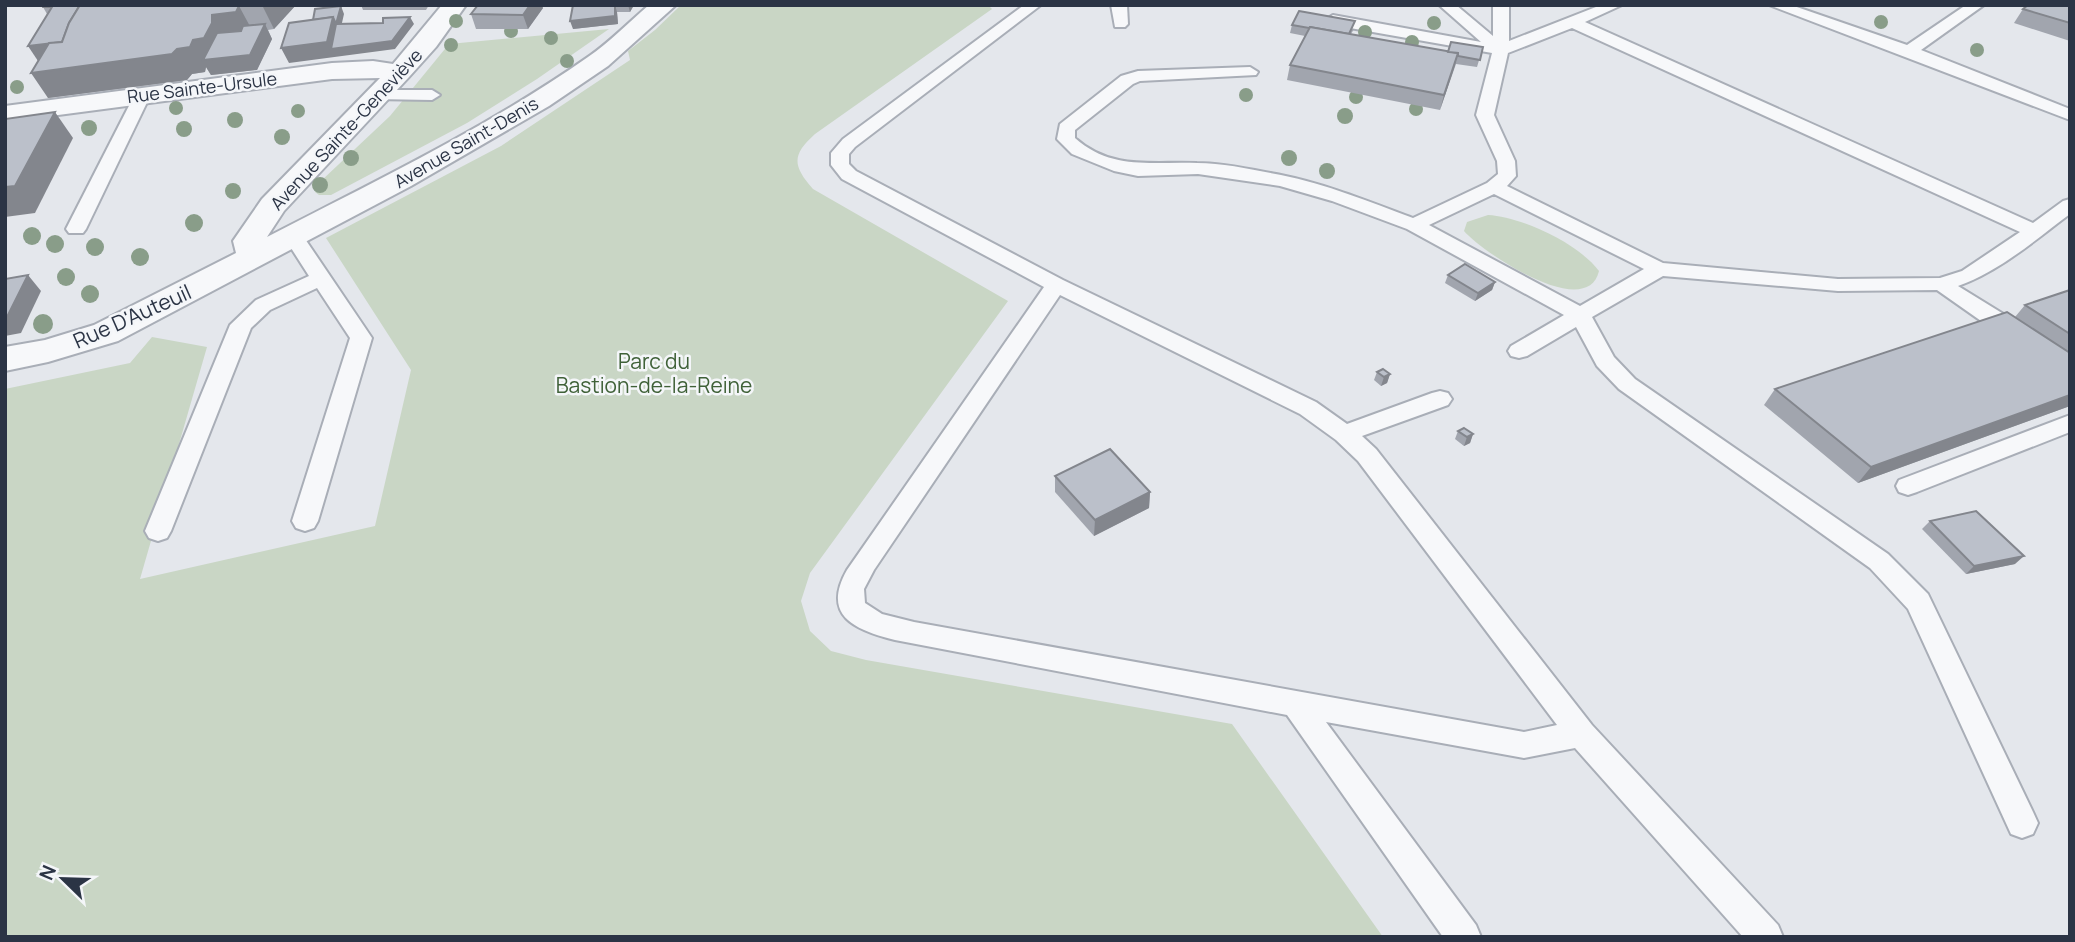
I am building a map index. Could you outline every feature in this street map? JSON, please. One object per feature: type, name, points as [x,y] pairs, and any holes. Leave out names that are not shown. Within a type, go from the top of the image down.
[{"type":"street","name":"Avenue Sainte-Geneviève","points":[[253,257],[249,241],[273,205],[400,72],[427,42],[454,5]]},
{"type":"street","name":"Avenue Saint-Denis","points":[[253,257],[469,142],[540,100],[599,61],[664,5]]},
{"type":"street","name":"Rue Sainte-Ursule","points":[[5,114],[332,71],[373,69],[400,72]]},
{"type":"street","name":"Rue D'Auteuil","points":[[5,359],[58,348],[106,333],[253,257]]},
{"type":"lane","points":[[1035,5],[849,143],[840,153],[840,165],[849,176],[1056,285],[1308,408],[1344,433],[1367,455],[1581,734],[1766,937]]},
{"type":"lane","points":[[1119,5],[1120,24]]},
{"type":"lane","points":[[1446,5],[1501,50]]},
{"type":"lane","points":[[1414,225],[1494,187],[1507,176],[1506,161],[1485,115],[1501,50],[1501,5]]},
{"type":"lane","points":[[1333,20],[1501,50],[1615,5]]},
{"type":"lane","points":[[1776,5],[1909,51],[2070,114]]},
{"type":"lane","points":[[1909,51],[1977,5]]},
{"type":"lane","points":[[1572,22],[2034,231]]},
{"type":"lane","points":[[1250,72],[1138,76],[1127,80],[1066,128],[1066,139],[1078,150],[1114,165],[1138,170],[1198,168],[1282,181],[1339,197],[1414,225],[1581,316],[1605,361],[1627,384],[1879,561],[1918,602],[2022,823]]},
{"type":"lane","points":[[76,229],[143,94]]},
{"type":"lane","points":[[379,95],[432,95]]},
{"type":"lane","points":[[1494,187],[1659,269],[1838,285],[1942,284],[1969,275],[1993,261],[2070,205]]},
{"type":"lane","points":[[294,237],[361,338],[305,521]]},
{"type":"lane","points":[[1519,351],[1659,269]]},
{"type":"lane","points":[[158,531],[241,325],[263,305],[321,278]]},
{"type":"lane","points":[[1942,284],[2070,365]]},
{"type":"lane","points":[[1056,285],[865,564],[850,591],[850,606],[859,615],[886,626],[914,632],[1524,746],[1581,734]]},
{"type":"lane","points":[[1344,433],[1440,400]]},
{"type":"lane","points":[[1908,486],[2070,423]]},
{"type":"lane","points":[[1296,704],[1464,937]]},
{"type":"green space","name":"Parc du Bastion-de-la-Reine","points":[[681,5],[988,5],[992,9],[815,134],[799,154],[798,167],[813,189],[1008,301],[810,573],[801,601],[810,631],[831,651],[866,660],[1232,724],[1383,937],[5,937],[5,389],[130,363],[152,337],[207,347],[140,579],[375,526],[411,370],[326,238],[501,146],[630,60],[628,51]]},
{"type":"green space","points":[[609,29],[467,123],[331,195],[319,195],[315,192],[321,181],[390,116],[449,44]]},
{"type":"green space","points":[[1488,215],[1533,226],[1578,251],[1599,271],[1591,285],[1576,289],[1556,287],[1491,254],[1464,231],[1467,222]]},
{"type":"building","points":[[42,5],[80,5],[62,42],[28,46],[52,7]]},
{"type":"building","points":[[80,5],[255,5],[239,6],[236,12],[212,15],[212,23],[204,38],[193,40],[190,47],[177,49],[172,54],[31,73],[49,43],[62,42]]},
{"type":"building","points":[[478,5],[530,5],[523,15],[471,14]]},
{"type":"building","points":[[573,5],[615,5],[615,16],[570,21]]},
{"type":"building","points":[[2028,5],[2070,5],[2070,23],[2023,9]]},
{"type":"building","points":[[341,6],[336,24],[333,17],[313,20],[315,9]]},
{"type":"building","points":[[1299,11],[1355,21],[1349,34],[1292,25]]},
{"type":"building","points":[[333,17],[327,42],[281,48],[289,23]]},
{"type":"building","points":[[410,17],[392,41],[331,49],[336,24],[383,23],[383,18]]},
{"type":"building","points":[[265,24],[250,55],[203,60],[217,33],[241,31],[243,26]]},
{"type":"building","points":[[1310,27],[1458,53],[1444,95],[1290,65]]},
{"type":"building","points":[[1451,42],[1483,47],[1480,60],[1448,52]]},
{"type":"building","points":[[55,112],[15,186],[5,187],[5,119]]},
{"type":"building","points":[[1465,264],[1495,282],[1478,293],[1448,275]]},
{"type":"building","points":[[28,275],[7,317],[5,317],[5,279]]},
{"type":"building","points":[[2070,290],[2070,334],[2025,305]]},
{"type":"building","points":[[2007,312],[2070,353],[2070,395],[1871,467],[1775,389]]},
{"type":"building","points":[[1383,369],[1390,374],[1384,377],[1377,372]]},
{"type":"building","points":[[1464,428],[1473,434],[1467,437],[1458,431]]},
{"type":"building","points":[[1110,449],[1150,492],[1095,520],[1055,476]]},
{"type":"building","points":[[1976,511],[2024,556],[1974,566],[1930,521]]}]
